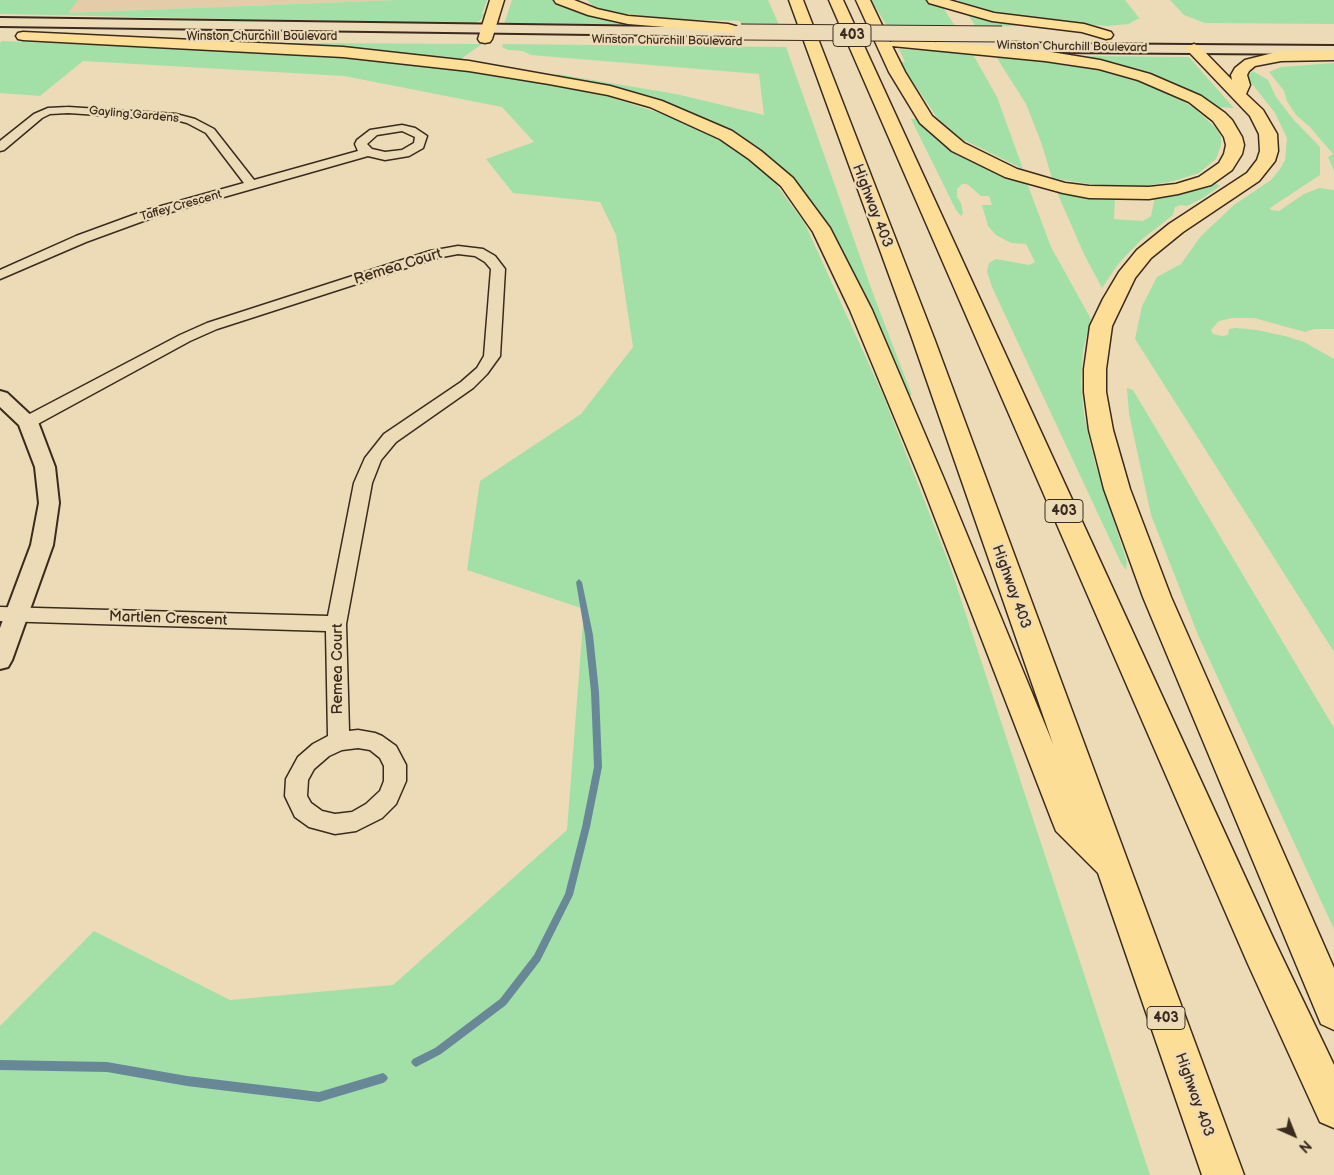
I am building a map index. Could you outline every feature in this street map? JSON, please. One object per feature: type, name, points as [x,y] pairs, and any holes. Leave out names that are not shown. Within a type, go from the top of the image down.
[{"type":"highway","points":[[486,34],[497,0]]},
{"type":"highway","points":[[560,0],[579,8],[621,18],[728,28],[741,37]]},
{"type":"highway","name":"403","points":[[836,0],[1261,952],[1334,1108]]},
{"type":"highway","points":[[862,0],[897,72],[926,118],[958,147],[1011,173],[1063,188],[1089,192],[1149,194],[1178,189],[1205,181],[1226,166],[1234,154],[1235,146],[1226,124],[1212,110],[1184,93],[1144,76],[1066,58],[1018,50],[897,43]]},
{"type":"highway","points":[[934,0],[970,11],[1029,23],[1084,28],[1106,35]]},
{"type":"highway","points":[[782,7],[798,7]]},
{"type":"highway","name":"Highway 403","points":[[798,7],[923,338],[1109,862],[1223,1175]]},
{"type":"highway","points":[[23,36],[343,52],[469,66],[532,76],[610,91],[656,104],[726,135],[755,155],[787,182],[827,240],[861,310],[932,479],[1068,821],[1109,862]]},
{"type":"highway","points":[[1194,49],[1256,114],[1268,134],[1269,151],[1266,161],[1261,168],[1244,184],[1196,214],[1164,237],[1144,254],[1126,276],[1101,326],[1095,370],[1095,392],[1101,430],[1117,489],[1157,597],[1334,1011]]},
{"type":"highway","points":[[1238,94],[1242,85],[1239,79],[1241,70],[1255,61],[1281,56],[1334,55]]},
{"type":"main road","name":"Winston Churchill Boulevard","points":[[0,22],[486,34],[741,37],[1002,34],[1334,38]]},
{"type":"main road","name":"Winston Churchill Boulevard","points":[[0,36],[486,34]]},
{"type":"main road","name":"Winston Churchill Boulevard","points":[[741,37],[897,43]]},
{"type":"main road","name":"Winston Churchill Boulevard","points":[[1018,50],[1334,50]]},
{"type":"street","name":"Gayling Gardens","points":[[0,147],[38,116],[48,111],[68,110],[176,117],[191,121],[210,131],[252,186]]},
{"type":"street","name":"Taffey Crescent","points":[[0,275],[81,239],[152,213],[368,152]]},
{"type":"street","name":"Remea Court","points":[[28,422],[185,338],[212,326],[435,254],[458,250],[478,252],[490,259],[498,269],[492,356],[482,371],[467,385],[390,438],[373,458],[363,483],[336,624],[339,741]]},
{"type":"street","points":[[0,397],[28,422],[45,467],[49,504],[42,545],[9,614],[0,660]]},
{"type":"street","name":"Martlen Crescent","points":[[9,614],[336,624]]},
{"type":"street","points":[[358,739],[375,742],[388,752],[395,765],[395,781],[388,797],[374,811],[356,821],[335,824],[317,820],[303,810],[296,796],[298,779],[306,763],[321,750],[339,741],[358,739]]},
{"type":"shaded area","points":[[78,0],[398,0],[67,13]]},
{"type":"green space","points":[[0,0],[78,0],[68,13],[398,0],[487,0],[482,14],[486,14],[479,21],[472,24],[0,14]]},
{"type":"green space","points":[[512,0],[555,0],[641,23],[640,25],[504,24]]},
{"type":"green space","points":[[587,0],[768,0],[779,25],[741,24],[740,21],[664,19],[606,11],[593,6]]},
{"type":"green space","points":[[871,0],[925,0],[942,6],[955,26],[887,26]]},
{"type":"green space","points":[[958,0],[1125,0],[1140,19],[1129,24],[1107,26],[1016,18],[961,4]]},
{"type":"green space","points":[[1170,0],[1334,0],[1334,24],[1205,23],[1184,15]]},
{"type":"green space","points":[[967,13],[1017,24],[1017,26],[976,27]]},
{"type":"green space","points":[[2,41],[330,55],[457,68],[520,78],[610,97],[672,117],[726,142],[753,161],[771,177],[805,224],[883,395],[950,566],[1150,1175],[0,1175],[0,1026],[94,931],[230,1000],[393,985],[567,830],[584,609],[467,570],[480,481],[581,414],[633,347],[616,235],[600,202],[513,193],[486,159],[534,142],[502,107],[344,76],[83,61],[40,96],[0,93],[0,43]]},
{"type":"green space","points":[[261,43],[482,44],[458,61],[259,45]]},
{"type":"green space","points":[[503,44],[786,47],[875,299],[912,395],[906,395],[828,228],[811,202],[791,177],[757,149],[597,84],[554,76],[557,74],[676,94],[764,115],[759,74],[531,55],[523,51],[508,50],[502,47]]},
{"type":"green space","points":[[899,49],[972,53],[997,97],[1023,169],[962,139],[938,119],[908,75],[901,62],[905,62]]},
{"type":"green space","points":[[1071,53],[1176,53],[1183,54],[1073,54]]},
{"type":"green space","points":[[995,55],[1041,59],[1099,68],[1166,91],[1194,108],[1216,128],[1221,137],[1221,145],[1216,159],[1199,173],[1174,181],[1146,186],[1094,185],[1052,178],[1041,142],[1026,104]]},
{"type":"green space","points":[[1086,56],[1189,57],[1234,108],[1217,107],[1173,84],[1150,75],[1085,59]]},
{"type":"green space","points":[[1334,63],[1334,171],[1328,157],[1333,154],[1309,126],[1296,115],[1287,101],[1284,91],[1269,72],[1281,67]]},
{"type":"green space","points":[[1253,71],[1268,80],[1276,97],[1293,119],[1320,147],[1320,175],[1270,208],[1271,210],[1279,211],[1304,194],[1319,188],[1334,190],[1334,329],[1314,329],[1305,332],[1254,318],[1232,318],[1219,321],[1211,330],[1213,334],[1222,336],[1228,335],[1229,329],[1236,328],[1285,336],[1304,342],[1334,359],[1334,652],[1135,339],[1142,306],[1157,277],[1181,264],[1201,236],[1234,205],[1271,180],[1285,160],[1287,138],[1275,113],[1249,80],[1249,74]]},
{"type":"green space","points":[[911,119],[919,119],[955,151],[980,165],[1027,183],[1051,247],[1091,319],[1083,350],[1081,383],[1084,415],[1095,463],[1127,562],[1126,570],[1121,563],[992,287],[987,271],[989,263],[996,259],[1029,265],[1035,262],[1026,244],[1011,243],[996,235],[988,226],[982,205],[992,205],[989,196],[981,196],[967,184],[962,184],[957,189],[957,197],[961,203],[963,213],[961,216],[956,210]]},
{"type":"green space","points":[[1215,183],[1220,186],[1203,198],[1187,206],[1175,207],[1173,215],[1141,240],[1119,263],[1102,288],[1084,254],[1056,190],[1115,198],[1114,219],[1143,221],[1151,216],[1155,197],[1191,191]]},
{"type":"green space","points":[[1127,388],[1133,390],[1334,728],[1334,929],[1198,635],[1151,515],[1129,414]]},
{"type":"waterway","points":[[416,1062],[438,1051],[503,1002],[537,958],[569,895],[586,827],[598,767],[595,692],[589,635],[579,582]]},
{"type":"waterway","points":[[0,1065],[107,1067],[187,1081],[319,1097],[383,1078]]}]
